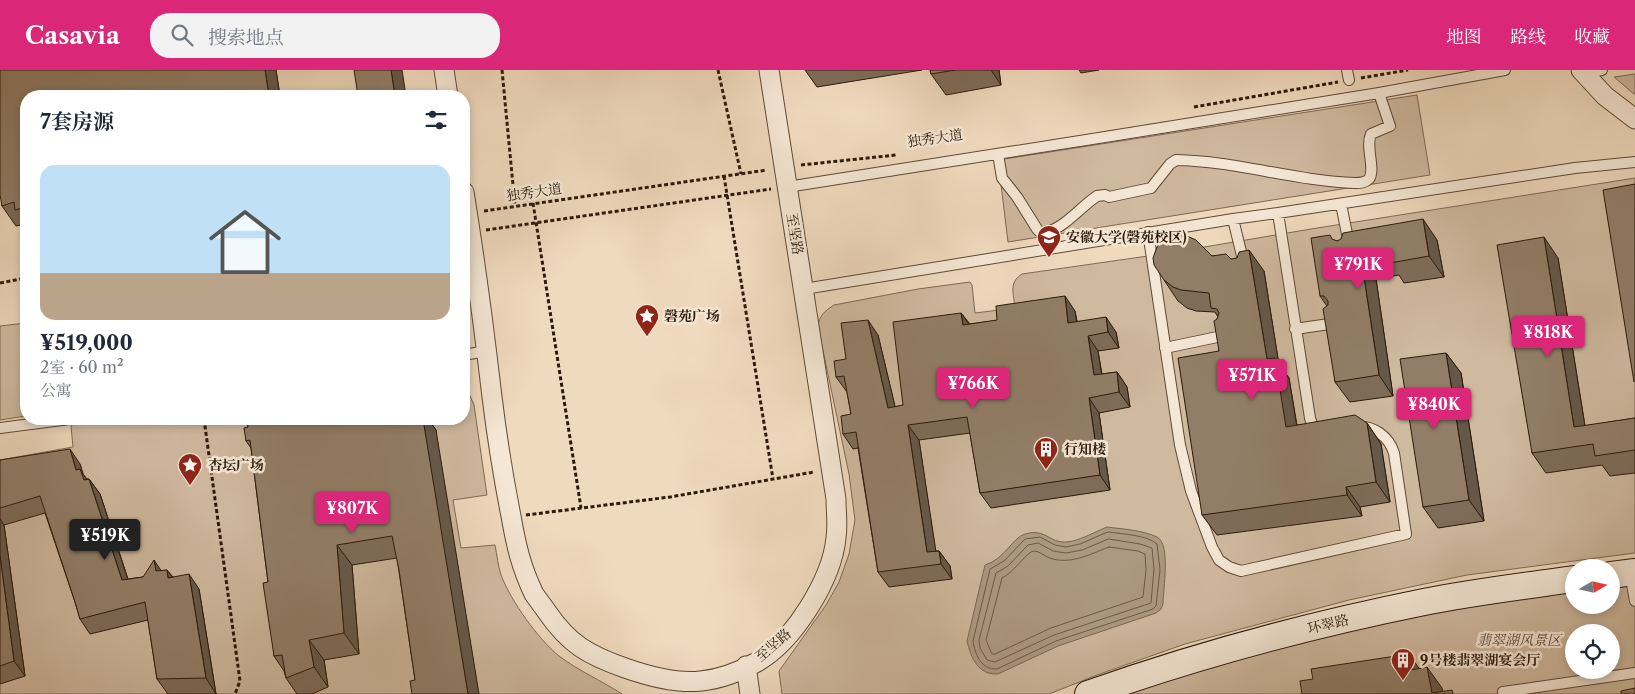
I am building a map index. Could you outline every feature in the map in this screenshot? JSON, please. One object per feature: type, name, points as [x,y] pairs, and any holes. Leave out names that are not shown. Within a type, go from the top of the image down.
[{"type":"street","points":[[444,70],[447,90]]},
{"type":"street","name":"至坚路","points":[[470,239],[499,449],[511,517],[519,559],[535,595],[558,628],[577,646],[598,659],[637,672],[660,686],[679,681],[698,682],[717,679],[733,674],[758,661],[769,653],[793,629],[811,603],[827,573],[836,538],[837,522],[836,499],[769,70]]},
{"type":"street","points":[[1589,71],[1604,96],[1634,118]]},
{"type":"street","name":"环翠路","points":[[1088,694],[1182,663],[1321,625],[1434,600],[1565,580]]},
{"type":"street","points":[[746,666],[750,694]]},
{"type":"lane","points":[[787,187],[1379,93],[1505,70]]},
{"type":"lane","points":[[998,154],[1002,178],[1017,197],[1037,229],[1044,233],[1059,227],[1097,196],[1104,194],[1110,197],[1151,188],[1170,164],[1176,160],[1326,180],[1364,182],[1369,178],[1371,172],[1368,141],[1372,134],[1390,126],[1379,93]]},
{"type":"lane","points":[[804,289],[1233,219],[1575,168],[1635,162]]},
{"type":"lane","points":[[1340,204],[1351,255]]},
{"type":"lane","points":[[1278,213],[1310,418],[1314,427],[1318,430],[1327,429]]},
{"type":"lane","points":[[1233,219],[1247,273]]},
{"type":"lane","points":[[1148,232],[1180,445],[1191,491],[1212,547],[1220,560],[1229,567],[1240,571],[1252,570],[1406,534],[1391,444],[1376,430],[1369,427],[1345,427]]},
{"type":"lane","points":[[1295,329],[1336,323]]},
{"type":"lane","points":[[1166,348],[1227,335]]},
{"type":"lane","points":[[470,354],[486,351]]},
{"type":"lane","points":[[0,428],[23,425]]},
{"type":"lane","points":[[1625,573],[1635,601]]},
{"type":"lane","points":[[1503,694],[1503,692],[1635,673]]},
{"type":"path","points":[[502,70],[515,206]]},
{"type":"path","points":[[718,70],[741,174]]},
{"type":"path","points":[[1188,108],[1348,75],[1408,70]]},
{"type":"path","name":"独秀大道","points":[[470,213],[784,167],[896,155]]},
{"type":"path","points":[[724,176],[773,479]]},
{"type":"path","points":[[470,232],[787,187]]},
{"type":"path","points":[[533,203],[581,508]]},
{"type":"path","points":[[0,283],[20,279]]},
{"type":"path","points":[[205,425],[240,681],[236,694]]},
{"type":"path","points":[[511,517],[670,497],[831,469]]},
{"type":"green space","points":[[1635,74],[1635,94],[1614,77]]},
{"type":"green space","points":[[1417,95],[1430,175],[1008,242],[998,160]]},
{"type":"green space","points":[[1635,178],[1635,553],[1589,559],[1565,559],[1565,562],[1467,575],[1349,600],[1185,644],[1049,694],[782,694],[779,671],[826,605],[839,582],[849,554],[855,520],[849,474],[818,327],[820,319],[828,309],[834,305],[918,289],[970,282],[975,313],[1015,308],[1013,285],[1022,274],[1169,253]]},
{"type":"green space","points":[[20,324],[20,417],[0,420],[0,326]]},
{"type":"green space","points":[[470,396],[474,405],[487,495],[453,500],[461,548],[495,545],[500,572],[506,585],[518,608],[542,640],[559,656],[622,694],[0,694],[0,460],[73,447],[71,426],[470,425]]},
{"type":"green space","name":"翡翠湖风景区","points":[[1635,572],[1635,694],[1088,694],[1142,675],[1565,581],[1565,614],[1620,614],[1620,574]]},
{"type":"water","points":[[1107,527],[1145,533],[1157,537],[1161,541],[1164,548],[1165,568],[1163,604],[1161,609],[1156,613],[1058,646],[998,674],[985,672],[980,668],[973,659],[967,641],[985,565],[998,558],[1020,536],[1025,534],[1038,533],[1060,542],[1066,542],[1082,538]]},
{"type":"building","points":[[0,70],[265,70],[268,90],[20,90],[20,209],[15,210],[14,202],[2,206],[0,195]]},
{"type":"building","points":[[354,70],[391,70],[394,90],[357,90]]},
{"type":"building","points":[[930,70],[955,70],[931,74]]},
{"type":"building","points":[[1635,184],[1635,381],[1634,382],[1603,190]]},
{"type":"building","points":[[1423,219],[1429,256],[1390,263],[1388,254],[1361,258],[1379,375],[1335,382],[1323,309],[1328,305],[1328,301],[1324,296],[1320,296],[1311,238],[1330,235],[1332,239],[1337,241],[1341,239],[1343,233]]},
{"type":"building","points":[[1173,235],[1185,235],[1196,240],[1212,256],[1226,254],[1231,259],[1237,258],[1239,252],[1249,250],[1267,359],[1275,358],[1286,427],[1355,415],[1367,423],[1376,482],[1346,487],[1347,495],[1202,515],[1178,358],[1219,351],[1214,321],[1219,313],[1217,309],[1211,308],[1209,293],[1181,290],[1173,287],[1164,280],[1154,265],[1153,258],[1157,247],[1162,240]]},
{"type":"building","points":[[1544,237],[1574,427],[1635,418],[1635,450],[1595,456],[1593,444],[1532,453],[1497,245]]},
{"type":"building","name":"行知楼","points":[[1065,296],[1068,323],[1106,317],[1108,332],[1088,336],[1094,375],[1117,372],[1119,392],[1089,398],[1100,475],[980,493],[967,417],[908,425],[927,552],[939,551],[941,564],[878,572],[856,432],[843,434],[841,416],[851,414],[844,376],[836,377],[834,361],[846,359],[841,323],[868,320],[888,408],[903,405],[893,322],[961,313],[963,325],[997,320],[996,306]]},
{"type":"building","points":[[1446,353],[1469,500],[1423,507],[1400,359]]},
{"type":"building","points":[[248,425],[424,425],[468,694],[412,694],[410,681],[415,680],[399,570],[392,536],[337,545],[344,633],[309,640],[314,667],[286,678],[282,655],[274,656],[263,583],[268,582],[250,440],[246,441],[244,428],[248,427]]},
{"type":"building","points":[[70,449],[76,470],[80,469],[84,480],[89,479],[122,580],[143,577],[154,560],[156,571],[167,570],[168,578],[189,574],[206,678],[157,679],[145,602],[80,619],[40,496],[0,508],[0,460]]},
{"type":"building","points":[[0,556],[14,661],[0,666]]},
{"type":"building","points":[[1409,654],[1411,670],[1427,667],[1432,693],[1452,690],[1453,694],[1302,694],[1300,681],[1313,679],[1311,669]]},
{"type":"building","points":[[1635,688],[1635,694],[1621,694],[1621,691]]},
{"type":"place","name":"安徽大学(磬苑校区)","points":[[1049,258]]},
{"type":"place","name":"磬苑广场","points":[[647,337]]},
{"type":"place","name":"行知楼","points":[[1046,470]]},
{"type":"place","name":"杏坛广场","points":[[190,486]]},
{"type":"place","name":"9号楼翡翠湖宴会厅","points":[[1403,681]]}]
